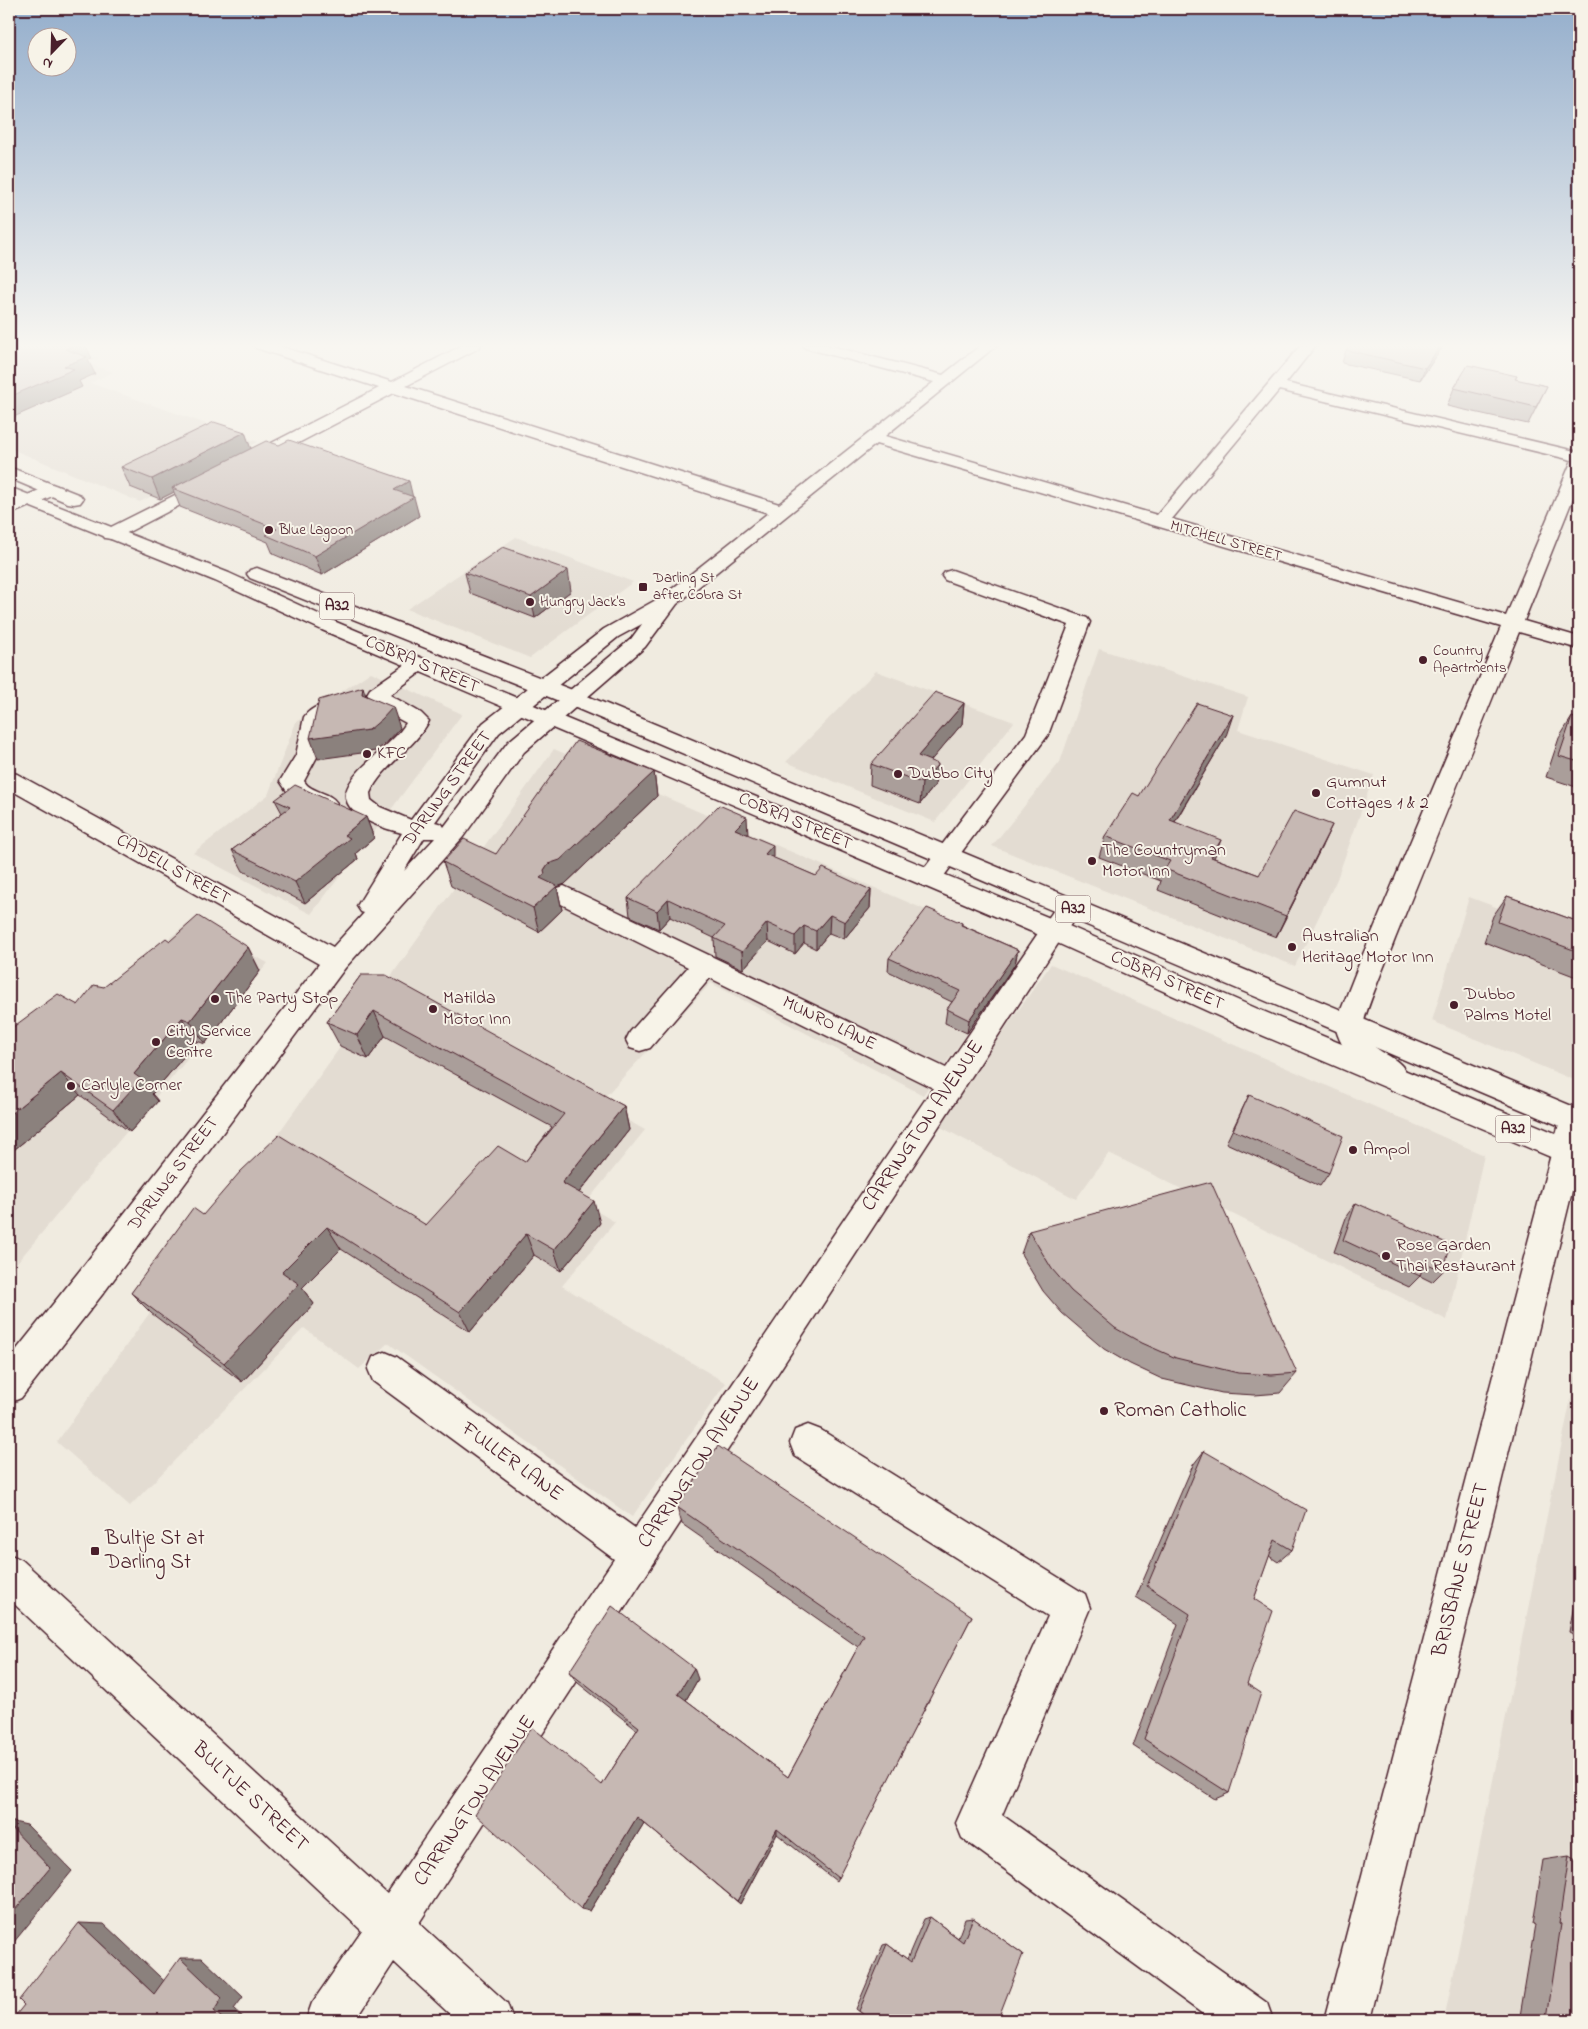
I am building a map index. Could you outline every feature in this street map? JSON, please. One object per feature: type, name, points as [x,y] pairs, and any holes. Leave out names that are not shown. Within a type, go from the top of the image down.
[{"type":"main road","points":[[247,463],[292,440]]},
{"type":"main road","points":[[558,440],[781,511]]},
{"type":"main road","name":"DARLING STREET","points":[[336,961],[417,828],[491,728],[611,633],[670,600],[871,440]]},
{"type":"main road","name":"MITCHELL STREET","points":[[879,440],[1579,643]]},
{"type":"main road","points":[[1160,522],[1230,440]]},
{"type":"main road","points":[[1506,440],[1579,457]]},
{"type":"main road","points":[[1458,1106],[1380,1066],[1365,1055],[1354,1046],[1350,1036],[1349,1025],[1374,959],[1579,463]]},
{"type":"main road","points":[[9,472],[90,506]]},
{"type":"main road","points":[[120,524],[222,476]]},
{"type":"main road","points":[[9,510],[51,490]]},
{"type":"main road","name":"COBRA STREET","points":[[9,492],[28,501],[120,524],[241,568],[572,698],[946,855],[1248,1017],[1458,1106],[1575,1137]]},
{"type":"main road","name":"COBRA STREET","points":[[120,524],[222,577],[419,664],[929,878],[1061,918],[1349,1025],[1575,1137]]},
{"type":"main road","points":[[929,878],[1037,735],[1080,622],[952,576]]},
{"type":"main road","name":"DARLING STREET","points":[[9,1386],[93,1280],[336,961],[455,831],[520,742],[638,643],[670,600]]},
{"type":"main road","points":[[419,664],[378,694],[359,704],[329,709],[315,717],[307,755],[292,781],[294,786],[304,795],[325,803],[417,828],[433,830],[444,825],[480,782],[505,762]]},
{"type":"main road","points":[[378,694],[384,702],[408,713],[418,721],[413,733],[364,778],[358,789],[357,797],[360,805],[384,819]]},
{"type":"main road","name":"CADELL STREET","points":[[9,779],[336,961]]},
{"type":"main road","name":"MUNRO LANE","points":[[564,896],[951,1084]]},
{"type":"main road","name":"CARRINGTON AVENUE","points":[[329,2020],[1061,918]]},
{"type":"main road","points":[[640,1040],[706,964]]},
{"type":"main road","name":"BRISBANE STREET","points":[[1346,2020],[1575,1137]]},
{"type":"main road","name":"FULLER LANE","points":[[385,1369],[639,1554]]},
{"type":"main road","points":[[808,1443],[1071,1608],[977,1823],[1250,2020]]},
{"type":"main road","name":"BULTJE STREET","points":[[9,1573],[490,2020]]},
{"type":"shaded area","points":[[9,440],[251,440],[258,442],[140,502],[9,448]]},
{"type":"shaded area","points":[[516,537],[633,582],[530,658],[407,609]]},
{"type":"shaded area","points":[[1099,649],[1248,697],[1238,730],[1374,775],[1337,879],[1295,966],[992,846],[1060,762]]},
{"type":"shaded area","points":[[876,671],[1014,722],[935,822],[786,762]]},
{"type":"shaded area","points":[[371,672],[462,714],[311,914],[193,853],[268,795],[296,722]]},
{"type":"shaded area","points":[[554,749],[1025,953],[923,1095],[711,983],[598,1104],[645,1130],[585,1204],[615,1222],[562,1286],[726,1383],[632,1517],[388,1343],[359,1369],[304,1328],[130,1506],[57,1442]]},
{"type":"shaded area","points":[[1469,897],[1579,938],[1579,1082],[1432,1021]]},
{"type":"shaded area","points":[[189,923],[268,963],[9,1272],[9,1060]]},
{"type":"shaded area","points":[[1051,964],[1484,1155],[1447,1320],[1109,1153],[1076,1199],[937,1125]]},
{"type":"shaded area","points":[[1579,1359],[1579,2020],[1444,2020]]},
{"type":"building","points":[[177,440],[230,440],[152,479],[121,467]]},
{"type":"building","points":[[289,440],[409,481],[394,490],[414,497],[315,556],[266,535],[277,529],[172,488],[266,441],[279,445]]},
{"type":"building","points":[[503,547],[568,570],[531,597],[465,573]]},
{"type":"building","points":[[363,687],[362,694],[393,707],[382,719],[369,730],[310,738],[319,700]]},
{"type":"building","points":[[935,692],[964,703],[918,756],[938,764],[922,783],[871,764]]},
{"type":"building","points":[[1197,703],[1233,715],[1170,820],[1221,840],[1211,857],[1259,875],[1294,811],[1332,825],[1286,916],[1165,869],[1170,861],[1105,836],[1133,793],[1139,796]]},
{"type":"building","points":[[1572,717],[1579,720],[1579,762],[1559,756]]},
{"type":"building","points":[[576,741],[654,772],[560,860],[548,864],[544,870],[545,874],[540,878],[557,886],[533,908],[443,862],[464,839],[496,854]]},
{"type":"building","points":[[295,785],[366,817],[344,835],[350,838],[295,882],[232,850],[290,807],[275,800]]},
{"type":"building","points":[[719,805],[747,817],[735,829],[773,845],[765,854],[816,876],[823,868],[871,890],[845,922],[830,915],[816,931],[804,926],[795,936],[767,923],[742,952],[714,938],[725,926],[668,899],[657,911],[628,898]]},
{"type":"building","points":[[1507,896],[1579,922],[1579,952],[1498,922]]},
{"type":"building","points":[[927,908],[1018,950],[969,1020],[947,1009],[960,991],[889,958]]},
{"type":"building","points":[[198,916],[248,947],[190,1021],[182,1018],[134,1074],[141,1079],[113,1110],[61,1073],[9,1115],[9,1030],[58,994],[78,1005],[94,985],[104,987],[166,938],[170,941]]},
{"type":"building","points":[[361,975],[386,975],[624,1106],[562,1183],[594,1201],[554,1250],[526,1234],[460,1312],[327,1227],[282,1272],[299,1284],[224,1363],[131,1293],[193,1208],[203,1215],[240,1172],[279,1135],[426,1225],[498,1146],[525,1162],[564,1114],[374,1011],[357,1035],[327,1022]]},
{"type":"building","points":[[1249,1095],[1343,1136],[1329,1173],[1233,1130]]},
{"type":"building","points":[[1211,1182],[1297,1373],[1272,1375],[1238,1373],[1176,1358],[1142,1343],[1115,1328],[1071,1291],[1052,1269],[1029,1231]]},
{"type":"building","points":[[1356,1203],[1451,1245],[1443,1271],[1424,1262],[1420,1276],[1343,1240]]},
{"type":"building","points":[[718,1446],[972,1616],[838,1878],[777,1829],[737,1901],[637,1817],[581,1909],[475,1814],[532,1727],[602,1785],[639,1727],[569,1672],[612,1606],[694,1668],[678,1694],[788,1777],[864,1636],[677,1507]]},
{"type":"building","points":[[1204,1451],[1306,1510],[1292,1550],[1275,1540],[1254,1599],[1273,1611],[1247,1684],[1261,1693],[1229,1793],[1144,1739],[1190,1614],[1147,1586]]},
{"type":"building","points":[[9,1825],[50,1868],[9,1917]]},
{"type":"building","points":[[1569,1856],[1579,1862],[1579,2020],[1551,2020],[1547,2018]]},
{"type":"building","points":[[930,1917],[963,1942],[973,1918],[1023,1954],[999,2020],[870,2020],[859,2011],[887,1944],[911,1962]]},
{"type":"building","points":[[79,1923],[154,1994],[180,1958],[222,1998],[214,2011],[224,2020],[12,2020],[24,2005],[19,2000]]},
{"type":"place","name":"Blue Lagoon","points":[[269,530]]},
{"type":"place","name":"Darling St after Cobra St","points":[[643,587]]},
{"type":"place","name":"Hungry Jack's","points":[[530,602]]},
{"type":"place","name":"Country Apartments","points":[[1423,660]]},
{"type":"place","name":"KFC","points":[[367,754]]},
{"type":"place","name":"Dubbo City","points":[[898,774]]},
{"type":"place","name":"Gumnut Cottages 1 & 2","points":[[1316,793]]},
{"type":"place","name":"The Countryman Motor Inn","points":[[1092,861]]},
{"type":"place","name":"Australian Heritage Motor Inn","points":[[1292,947]]},
{"type":"place","name":"The Party Stop","points":[[215,999]]},
{"type":"place","name":"Dubbo Palms Motel","points":[[1454,1005]]},
{"type":"place","name":"Matilda Motor Inn","points":[[433,1009]]},
{"type":"place","name":"City Service Centre","points":[[156,1042]]},
{"type":"place","name":"Carlyle Corner","points":[[71,1086]]},
{"type":"place","name":"Ampol","points":[[1353,1150]]},
{"type":"place","name":"Rose Garden Thai Restaurant","points":[[1386,1256]]},
{"type":"place","name":"Roman Catholic","points":[[1104,1411]]},
{"type":"place","name":"Bultje St at Darling St","points":[[95,1551]]}]
